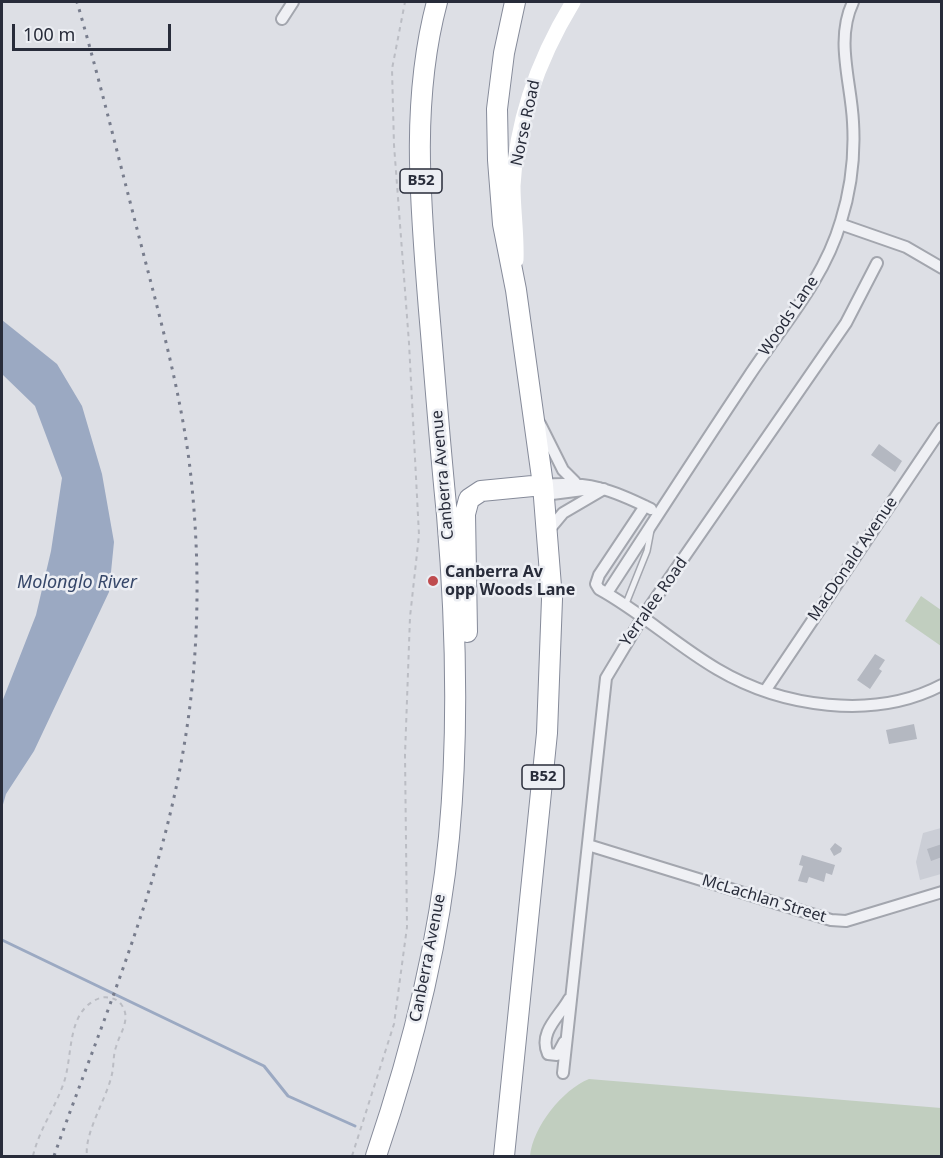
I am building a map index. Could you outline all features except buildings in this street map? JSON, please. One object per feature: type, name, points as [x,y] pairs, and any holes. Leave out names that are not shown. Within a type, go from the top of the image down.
[{"type":"highway","name":"Canberra Avenue","points":[[376,1156],[410,1050],[434,942],[449,838],[455,675],[452,596],[419,154],[423,82],[437,2]]},
{"type":"highway","name":"B52","points":[[504,1156],[547,733],[552,599],[543,490],[516,290],[503,224],[497,109],[504,53],[515,2]]},
{"type":"highway","points":[[443,480],[468,499],[485,500],[543,490]]},
{"type":"highway","points":[[449,838],[457,794],[465,711],[465,514],[468,499]]},
{"type":"main road","name":"Norse Road","points":[[516,290],[513,186],[517,149],[535,77],[553,34],[573,2]]},
{"type":"street","points":[[282,19],[293,2]]},
{"type":"street","name":"Woods Lane","points":[[607,593],[759,360],[807,294],[825,262],[840,224],[853,155],[854,121],[844,38],[847,15],[853,2]]},
{"type":"street","points":[[840,224],[906,247],[942,268]]},
{"type":"street","name":"Yerralee Road","points":[[563,1073],[606,678],[642,618],[846,323],[877,264]]},
{"type":"street","points":[[532,407],[562,470],[575,482],[601,489],[659,513]]},
{"type":"street","name":"MacDonald Avenue","points":[[765,691],[942,428]]},
{"type":"street","points":[[543,490],[575,482]]},
{"type":"street","points":[[543,490],[601,489]]},
{"type":"street","points":[[548,532],[563,513],[601,489]]},
{"type":"street","points":[[645,506],[598,578],[598,587],[717,669],[765,691],[799,700],[862,705],[902,700],[942,685]]},
{"type":"street","name":"McLachlan Street","points":[[588,845],[831,920],[846,921],[942,892]]},
{"type":"street","name":"Yerralee Road","points":[[567,1037],[556,1054],[548,1054],[545,1048],[547,1033],[572,991]]},
{"type":"lane","points":[[625,606],[647,551],[651,526]]},
{"type":"path","points":[[352,1156],[394,1024],[406,927],[405,755],[410,617],[419,534],[392,69],[405,2]]},
{"type":"path","points":[[33,1156],[37,1137],[63,1088],[69,1068],[76,1020],[89,1002],[104,996],[118,1000],[124,1008],[126,1025],[116,1047],[112,1074],[90,1135],[87,1156]]},
{"type":"shaded area","points":[[941,828],[941,874],[920,880],[916,862],[923,833]]},
{"type":"green space","points":[[921,596],[941,610],[941,646],[905,621]]},
{"type":"green space","points":[[589,1079],[941,1108],[941,1156],[530,1156],[537,1133],[550,1111],[569,1092]]},
{"type":"water","name":"Molonglo River","points":[[2,320],[57,364],[82,406],[102,474],[114,542],[109,592],[34,751],[6,794],[2,808],[2,702],[36,615],[51,551],[62,478],[35,406],[2,374]]},
{"type":"waterway","points":[[2,940],[264,1066],[288,1096],[355,1126]]},
{"type":"railway","points":[[54,1156],[127,957],[159,855],[172,804],[189,716],[197,606],[193,496],[179,400],[158,310],[77,2]]},
{"type":"place","name":"Canberra Av opp Woods Lane","points":[[433,581]]}]
